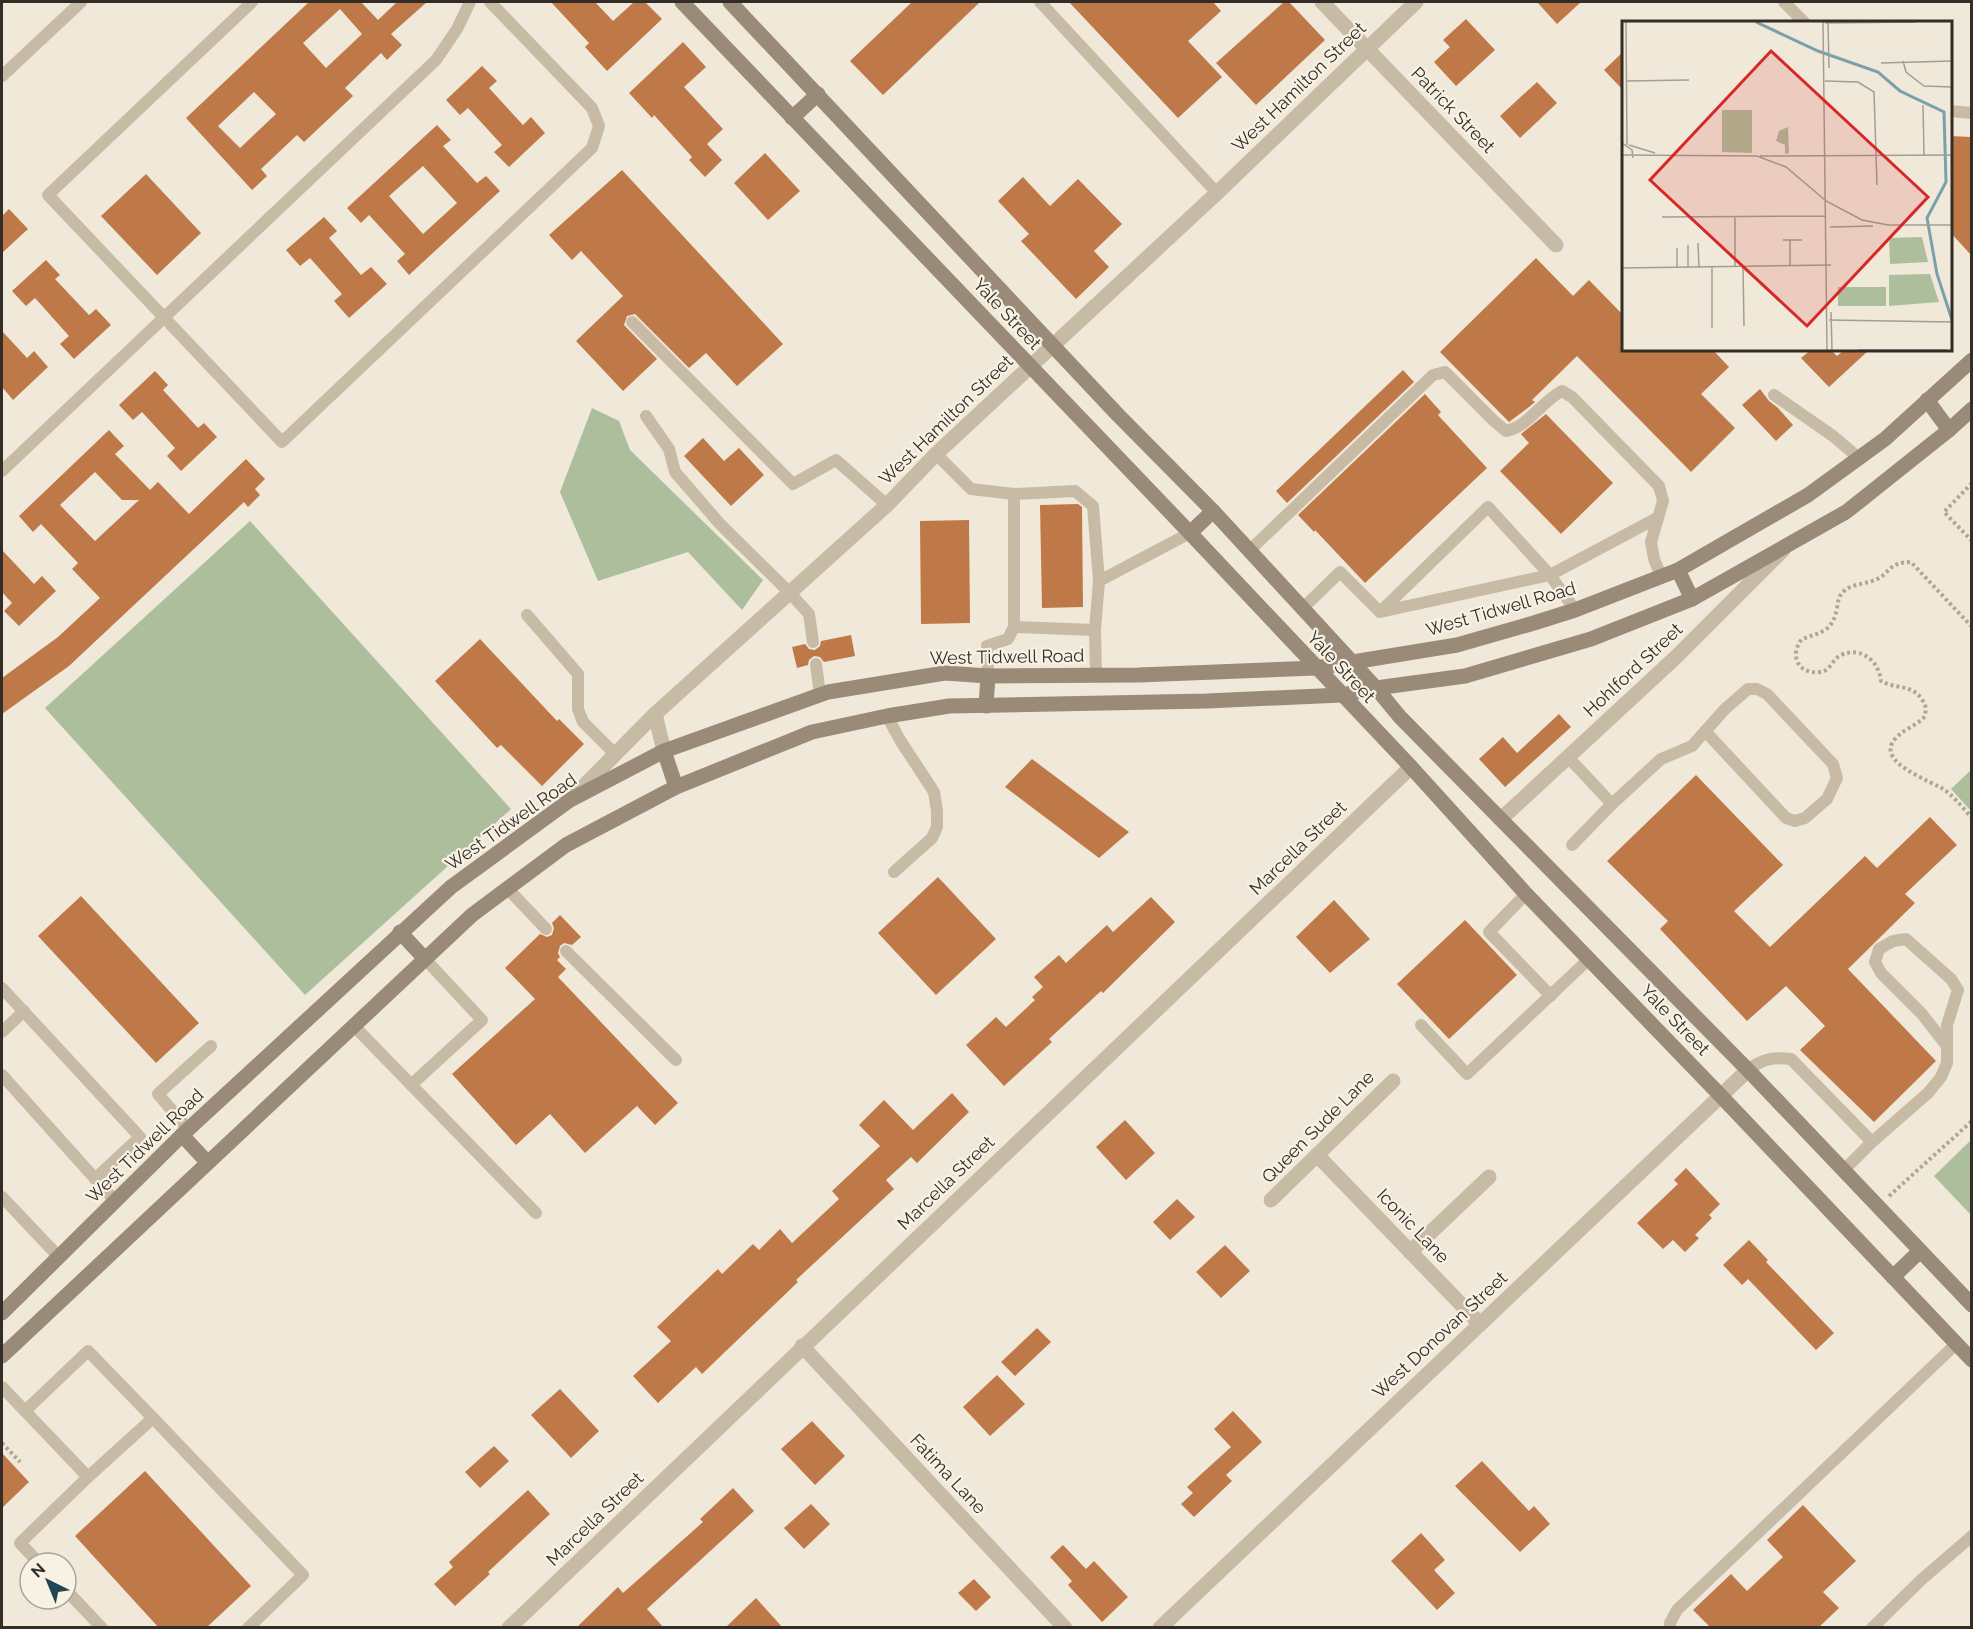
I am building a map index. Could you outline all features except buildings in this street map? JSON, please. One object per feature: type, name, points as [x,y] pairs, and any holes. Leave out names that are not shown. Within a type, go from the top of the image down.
[{"type":"main road","name":"Yale Street","points":[[682,2],[1190,533],[1411,767],[1526,894],[1971,1360]]},
{"type":"main road","name":"Yale Street","points":[[730,2],[1213,511],[1400,717],[1748,1070],[1971,1305]]},
{"type":"main road","points":[[792,118],[818,94]]},
{"type":"main road","name":"West Tidwell Road","points":[[2,1313],[185,1132],[451,887],[570,800],[664,751],[828,692],[945,673],[988,676],[1096,676],[1316,668],[1457,645],[1575,610],[1678,570],[1808,495],[1885,439],[1971,360]]},
{"type":"main road","points":[[1927,400],[1949,430]]},
{"type":"main road","points":[[2,1356],[472,915],[566,845],[676,787],[812,732],[949,706],[1207,701],[1342,695],[1465,676],[1591,639],[1692,599],[1846,512],[1949,430],[1971,409]]},
{"type":"main road","points":[[1190,533],[1213,511]]},
{"type":"main road","points":[[1678,570],[1692,599]]},
{"type":"main road","points":[[986,706],[988,676]]},
{"type":"main road","points":[[664,751],[676,787]]},
{"type":"main road","points":[[400,932],[425,959]]},
{"type":"main road","points":[[185,1132],[207,1162]]},
{"type":"main road","points":[[1893,1277],[1920,1251]]},
{"type":"street","name":"Patrick Street","points":[[1322,2],[1556,245]]},
{"type":"street","name":"West Hamilton Street","points":[[570,800],[655,714],[887,505],[936,454],[1217,193],[1416,2]]},
{"type":"street","name":"Hohlford Street","points":[[1501,819],[1685,649],[1788,546]]},
{"type":"street","points":[[655,714],[664,751]]},
{"type":"street","name":"Marcella Street","points":[[509,1628],[1411,767]]},
{"type":"street","name":"West Donovan Street","points":[[1160,1628],[1748,1070]]},
{"type":"street","name":"Queen Sude Lane","points":[[1271,1200],[1393,1081]]},
{"type":"street","name":"Iconic Lane","points":[[1317,1155],[1480,1324]]},
{"type":"street","points":[[1410,1252],[1489,1177]]},
{"type":"street","name":"Fatima Lane","points":[[802,1346],[1065,1628]]},
{"type":"lane","points":[[2,76],[81,2]]},
{"type":"lane","points":[[252,2],[48,195],[282,442],[592,148],[599,126],[592,108],[490,2]]},
{"type":"lane","points":[[2,471],[436,60],[457,29],[470,2]]},
{"type":"lane","points":[[1040,2],[1217,193]]},
{"type":"lane","points":[[1784,2],[1803,21]]},
{"type":"lane","points":[[1952,111],[1971,113]]},
{"type":"lane","points":[[632,322],[793,484],[836,460],[887,505]]},
{"type":"lane","points":[[1249,551],[1433,375],[1445,372],[1506,431],[1516,429],[1552,396],[1562,391],[1572,397],[1659,486],[1663,501],[1651,542],[1654,559],[1661,576]]},
{"type":"lane","points":[[1774,395],[1833,436],[1860,459]]},
{"type":"lane","points":[[646,416],[669,449],[675,472],[720,525],[809,614],[813,642]]},
{"type":"lane","points":[[936,454],[971,489],[1014,495],[1075,491],[1093,506],[1099,581],[1095,630],[1096,676]]},
{"type":"lane","points":[[988,676],[987,646],[1008,639],[1014,627],[1014,495]]},
{"type":"lane","points":[[1380,612],[1488,507],[1550,575],[1575,610]]},
{"type":"lane","points":[[1380,612],[1550,575],[1657,518]]},
{"type":"lane","points":[[1099,581],[1190,533]]},
{"type":"lane","points":[[1302,609],[1340,572],[1380,612]]},
{"type":"lane","points":[[527,615],[578,674],[578,709],[583,722],[615,754]]},
{"type":"lane","points":[[1014,627],[1095,630]]},
{"type":"lane","points":[[816,664],[820,695]]},
{"type":"lane","points":[[1572,845],[1661,759],[1692,746],[1725,709],[1748,689],[1757,689],[1767,694],[1833,764],[1837,778],[1827,799],[1806,818],[1795,820],[1786,818],[1706,731]]},
{"type":"lane","points":[[887,716],[934,792],[937,811],[937,827],[932,838],[894,872]]},
{"type":"lane","points":[[1568,757],[1612,804]]},
{"type":"lane","points":[[508,889],[546,929]]},
{"type":"lane","points":[[1526,894],[1489,932],[1551,996]]},
{"type":"lane","points":[[1844,1170],[1928,1093],[1941,1077],[1947,1063],[1947,1046],[1947,1025],[1958,990],[1952,979],[1906,939],[1893,941],[1879,949],[1875,962],[1881,973],[1922,1014],[1947,1046]]},
{"type":"lane","points":[[566,951],[676,1059]]},
{"type":"lane","points":[[411,1085],[482,1020],[425,959]]},
{"type":"lane","points":[[1421,1025],[1467,1074],[1589,959]]},
{"type":"lane","points":[[2,988],[140,1137],[95,1179]]},
{"type":"lane","points":[[2,1032],[24,1011]]},
{"type":"lane","points":[[353,1025],[536,1213]]},
{"type":"lane","points":[[185,1132],[158,1094],[211,1046]]},
{"type":"lane","points":[[1748,1070],[1761,1060],[1791,1059],[1872,1142]]},
{"type":"lane","points":[[2,1075],[116,1202]]},
{"type":"lane","points":[[2,1197],[59,1257]]},
{"type":"lane","points":[[1670,1628],[1670,1623],[1677,1610],[1956,1344]]},
{"type":"lane","points":[[25,1411],[88,1352],[303,1575],[248,1628]]},
{"type":"lane","points":[[2,1387],[88,1477]]},
{"type":"lane","points":[[28,1551],[20,1543],[153,1418]]},
{"type":"lane","points":[[1872,1628],[1921,1580],[1971,1536]]},
{"type":"lane","points":[[78,1603],[102,1628]]},
{"type":"path","points":[[1971,483],[1944,512],[1971,541]]},
{"type":"path","points":[[1971,627],[1911,562],[1902,562],[1890,567],[1876,580],[1849,587],[1843,591],[1838,599],[1832,625],[1822,633],[1802,639],[1795,651],[1796,661],[1801,667],[1817,673],[1828,669],[1841,655],[1852,652],[1864,654],[1876,665],[1881,681],[1907,687],[1917,692],[1926,708],[1925,716],[1894,739],[1891,748],[1892,756],[1899,765],[1947,791],[1971,818]]},
{"type":"path","points":[[1878,1206],[1971,1120]]},
{"type":"path","points":[[2,1443],[20,1462]]},
{"type":"green space","points":[[592,408],[619,421],[630,450],[763,580],[742,610],[688,552],[598,581],[560,492]]},
{"type":"green space","points":[[250,521],[511,809],[305,995],[45,708]]},
{"type":"green space","points":[[1971,770],[1971,811],[1951,789]]},
{"type":"green space","points":[[1971,1140],[1971,1215],[1934,1176]]}]
